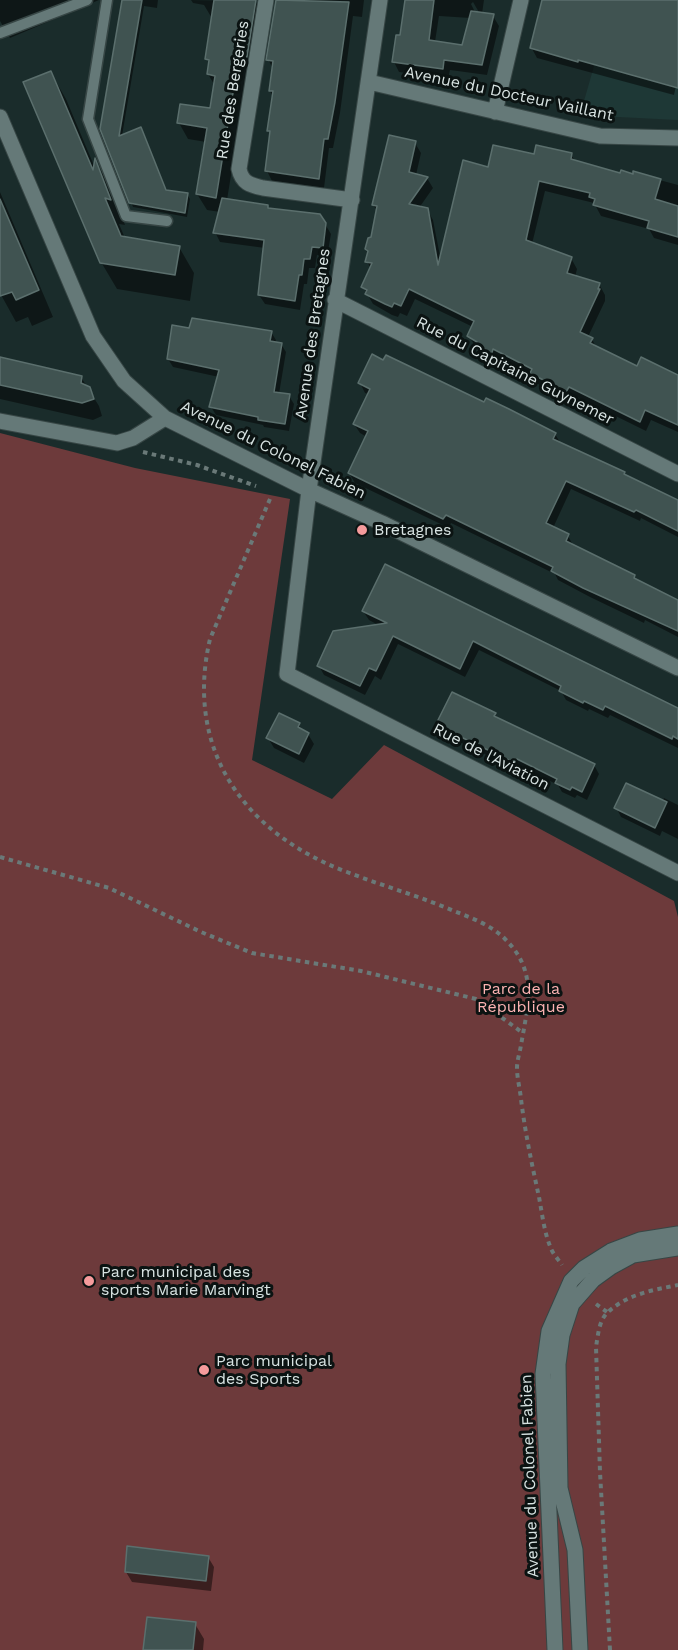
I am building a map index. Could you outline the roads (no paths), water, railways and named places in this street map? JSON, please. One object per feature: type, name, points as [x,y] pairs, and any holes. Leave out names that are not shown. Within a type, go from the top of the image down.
[{"type":"street","name":"Rue des Bergeries","points":[[266,0],[239,170],[241,179],[250,186],[352,200]]},
{"type":"street","name":"Avenue des Bretagnes","points":[[287,674],[335,300],[352,200],[380,0]]},
{"type":"street","points":[[495,112],[521,0]]},
{"type":"street","name":"Avenue du Docteur Vaillant","points":[[369,82],[600,136],[678,138]]},
{"type":"street","name":"Avenue du Colonel Fabien","points":[[0,117],[93,336],[124,381],[165,418],[678,668]]},
{"type":"street","name":"Rue du Capitaine Guynemer","points":[[335,300],[678,474]]},
{"type":"street","points":[[0,421],[117,443],[133,438],[165,418]]},
{"type":"street","name":"Rue de l'Aviation","points":[[287,674],[678,873]]},
{"type":"street","name":"Avenue du Colonel Fabien","points":[[555,1650],[543,1374],[549,1331],[571,1281],[584,1268],[611,1251],[640,1240],[678,1234]]},
{"type":"street","name":"Avenue du Colonel Fabien","points":[[580,1650],[575,1550],[560,1488],[558,1364],[562,1335],[572,1304],[593,1280],[611,1267],[633,1256],[678,1248]]},
{"type":"lane","points":[[0,33],[87,0]]},
{"type":"lane","points":[[107,0],[88,119],[126,216],[166,221]]},
{"type":"place","name":"Bretagnes","points":[[362,530]]},
{"type":"place","name":"Parc municipal des sports Marie Marvingt","points":[[89,1281]]},
{"type":"place","name":"Parc municipal des Sports","points":[[204,1370]]},
{"type":"park label","name":"Parc de la République","points":[[521,998]]}]
